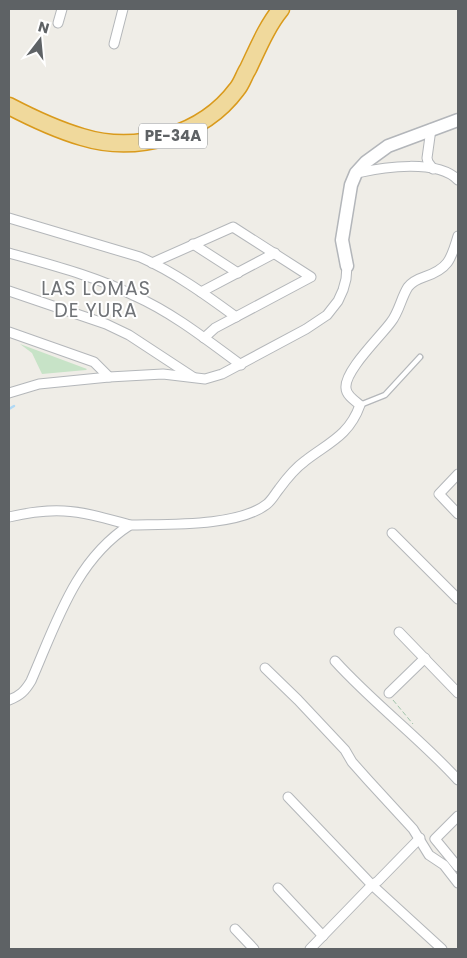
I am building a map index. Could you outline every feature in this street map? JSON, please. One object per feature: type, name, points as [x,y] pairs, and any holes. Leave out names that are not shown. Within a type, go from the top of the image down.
[{"type":"highway","name":"PE-34A","points":[[9,106],[83,138],[111,142],[139,142],[173,136],[200,122],[221,107],[238,88],[266,31],[281,9]]},
{"type":"street","points":[[58,24],[62,9]]},
{"type":"street","points":[[114,44],[122,9]]},
{"type":"street","points":[[9,393],[39,384],[109,377],[163,374],[205,379],[222,374],[241,365],[306,329],[327,315],[338,301],[343,290],[347,266],[342,240],[350,185],[356,173],[366,162],[388,146],[458,120]]},
{"type":"street","points":[[431,129],[427,158],[434,169]]},
{"type":"street","points":[[356,173],[406,166],[434,169],[450,174],[458,180]]},
{"type":"street","points":[[9,218],[122,251],[152,263],[201,292],[236,317]]},
{"type":"street","points":[[152,263],[233,227],[275,252],[311,277],[215,328],[204,338]]},
{"type":"street","points":[[9,517],[64,510],[93,515],[130,525],[226,520],[249,515],[268,503],[290,474],[333,442],[355,419],[360,405],[350,396],[346,389],[347,378],[372,344],[392,322],[408,287],[413,282],[439,272],[453,256],[458,236]]},
{"type":"street","points":[[193,244],[238,273]]},
{"type":"street","points":[[201,292],[275,252]]},
{"type":"street","points":[[9,253],[106,283],[135,295],[204,338],[241,365]]},
{"type":"street","points":[[9,291],[106,324],[129,335],[195,378]]},
{"type":"street","points":[[9,332],[94,362],[109,377]]},
{"type":"street","points":[[458,474],[439,494],[458,514]]},
{"type":"street","points":[[9,700],[19,696],[26,690],[68,596],[81,572],[110,540],[130,525]]},
{"type":"street","points":[[392,533],[458,599]]},
{"type":"street","points":[[399,632],[458,693]]},
{"type":"street","points":[[389,693],[424,658]]},
{"type":"street","points":[[335,661],[353,681],[442,762],[458,780]]},
{"type":"street","points":[[265,668],[345,750],[362,774],[420,838],[423,848],[429,855],[444,865],[458,883]]},
{"type":"street","points":[[288,797],[372,885],[442,949]]},
{"type":"street","points":[[458,816],[435,839],[458,867]]},
{"type":"street","points":[[310,949],[420,838]]},
{"type":"street","points":[[278,888],[323,936]]},
{"type":"street","points":[[235,929],[254,949]]},
{"type":"lane","points":[[360,405],[385,395],[420,356]]},
{"type":"path","points":[[389,693],[415,726],[417,739]]},
{"type":"green space","points":[[20,344],[87,369],[42,374],[32,353]]},
{"type":"waterway","points":[[9,409],[14,406]]},
{"type":"district","name":"LAS LOMAS DE YURA","points":[[96,299]]}]
